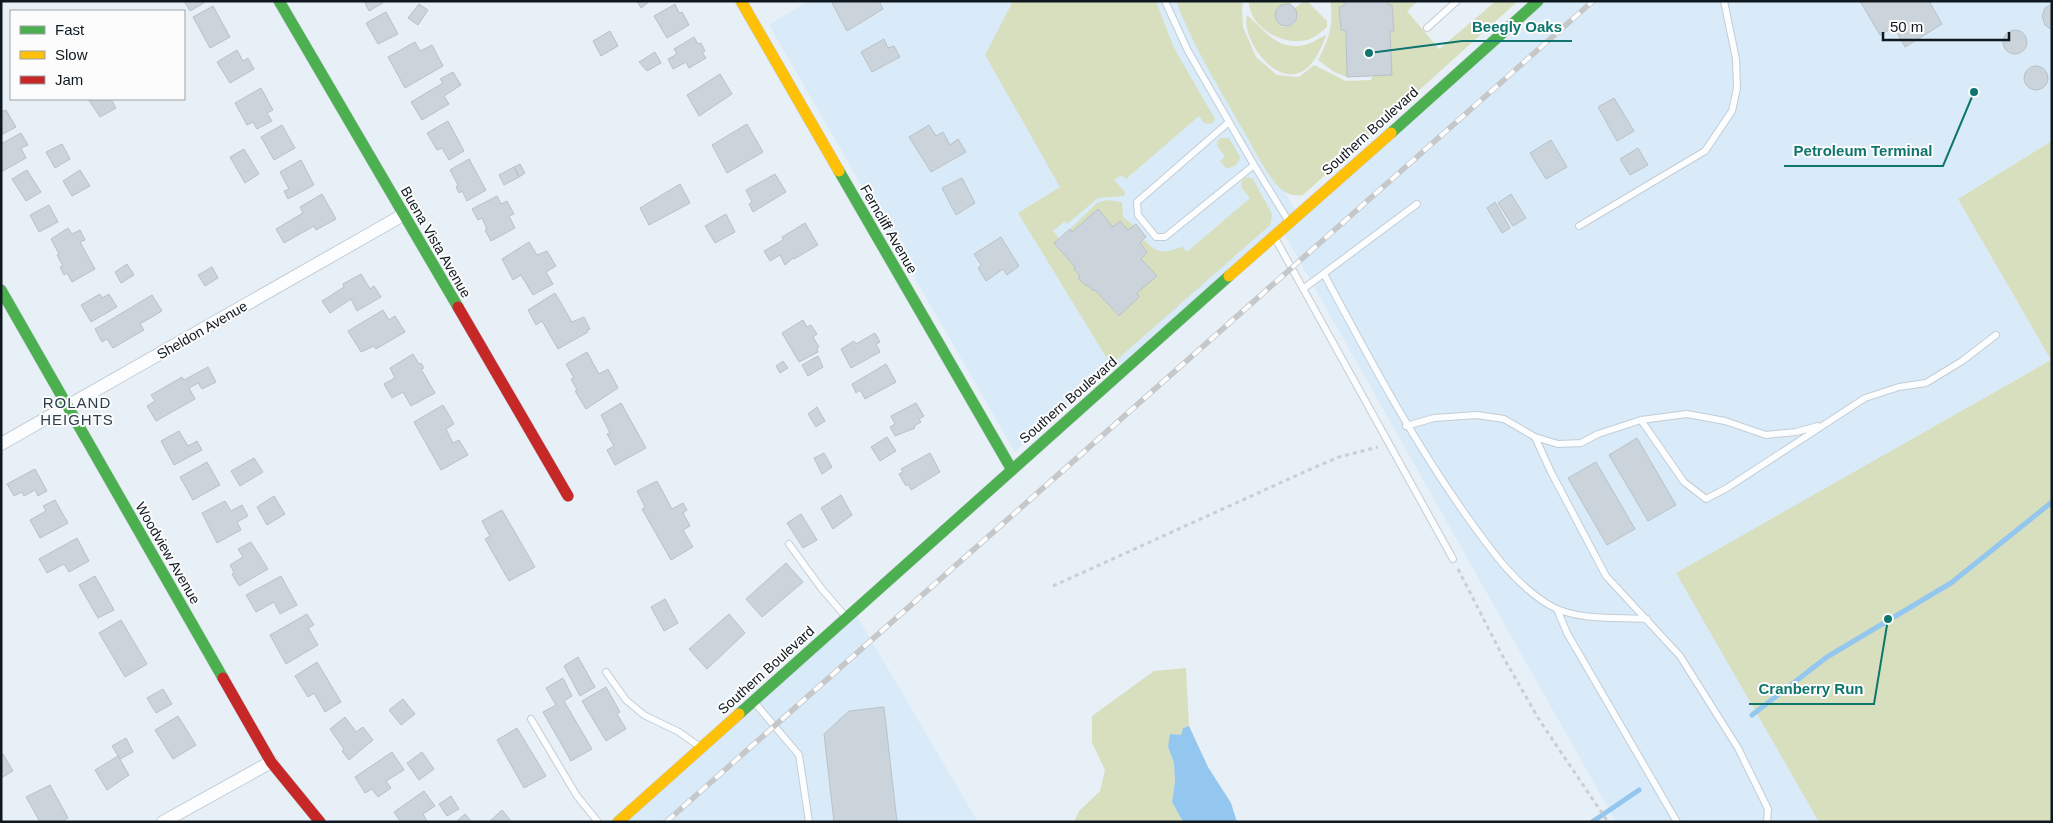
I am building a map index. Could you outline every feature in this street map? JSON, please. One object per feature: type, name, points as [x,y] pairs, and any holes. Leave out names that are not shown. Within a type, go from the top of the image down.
[{"type":"street","name":"Buena Vista Avenue","points":[[279,1],[568,496]]},
{"type":"street","name":"Ferncliff Avenue","points":[[741,1],[1012,470]]},
{"type":"street","name":"Southern Boulevard","points":[[618,822],[1538,1]]},
{"type":"street","name":"Sheldon Avenue","points":[[1,444],[403,216]]},
{"type":"street","name":"Woodview Avenue","points":[[1,290],[271,762],[320,822]]},
{"type":"street","points":[[163,822],[271,762]]},
{"type":"lane","points":[[1165,1],[1188,51],[1289,223]]},
{"type":"lane","points":[[1427,28],[1457,1]]},
{"type":"lane","points":[[1579,226],[1705,151],[1732,111],[1737,88],[1736,59],[1724,1]]},
{"type":"lane","points":[[1229,122],[1137,202],[1138,215],[1156,237],[1165,237],[1254,165]]},
{"type":"lane","points":[[1303,289],[1417,204]]},
{"type":"lane","points":[[1274,236],[1453,559]]},
{"type":"lane","points":[[1324,274],[1406,426],[1483,539],[1519,582],[1557,609],[1584,615],[1648,619]]},
{"type":"lane","points":[[1642,420],[1684,482],[1706,499],[1865,398],[1899,387],[1926,384],[1962,361],[1996,335]]},
{"type":"lane","points":[[1406,426],[1434,418],[1477,415],[1504,419],[1535,437],[1558,444],[1581,443],[1598,434],[1642,420],[1687,414],[1725,421],[1766,435],[1796,432],[1824,424]]},
{"type":"lane","points":[[1535,437],[1551,472],[1606,576],[1648,619],[1680,656],[1738,748],[1768,809],[1767,822]]},
{"type":"lane","points":[[789,544],[847,618]]},
{"type":"lane","points":[[1557,609],[1567,633],[1677,822]]},
{"type":"lane","points":[[606,672],[626,700],[644,715],[679,732],[702,748]]},
{"type":"lane","points":[[753,701],[799,755],[809,822]]},
{"type":"lane","points":[[531,718],[577,796],[598,822]]},
{"type":"path","points":[[1053,586],[1313,468],[1339,458],[1389,444]]},
{"type":"path","points":[[1453,559],[1502,655],[1535,713],[1607,820]]},
{"type":"shaded area","points":[[808,1],[1178,1],[1298,215],[1538,1],[2052,1],[2052,141],[1958,199],[2051,360],[1677,573],[1819,822],[1616,822],[1282,230],[1118,376],[1111,366],[1015,452],[769,25]]},
{"type":"shaded area","points":[[854,611],[978,822],[618,822]]},
{"type":"green space","points":[[1013,1],[1156,1],[1174,48],[1215,119],[1212,124],[1204,123],[1199,116],[1126,179],[1121,175],[1114,180],[1125,192],[1124,196],[1098,198],[1067,224],[1065,221],[1053,231],[1059,238],[1054,243],[1075,267],[1074,269],[1085,286],[1088,285],[1093,291],[1095,290],[1118,316],[1139,297],[1137,293],[1156,276],[1141,259],[1147,252],[1140,243],[1144,240],[1158,251],[1183,247],[1187,252],[1250,198],[1241,187],[1242,180],[1248,177],[1253,179],[1272,214],[1270,225],[1111,365],[1018,213],[1060,187],[985,55]]},
{"type":"green space","points":[[1176,1],[1243,1],[1243,27],[1256,57],[1277,75],[1299,77],[1314,65],[1346,81],[1371,80],[1390,32],[1394,31],[1392,5],[1388,5],[1388,1],[1418,1],[1407,11],[1439,49],[1496,1],[1518,1],[1303,195],[1292,195],[1277,185],[1263,165],[1207,67]]},
{"type":"green space","points":[[1249,1],[1294,1],[1290,5],[1278,7],[1275,19],[1283,27],[1294,24],[1297,12],[1294,9],[1304,1],[1307,1],[1327,21],[1327,27],[1307,40],[1288,40],[1278,37],[1261,27],[1251,11]]},
{"type":"green space","points":[[1330,1],[1344,1],[1344,6],[1339,7],[1341,30],[1346,31],[1347,77],[1334,72],[1318,60],[1330,32]]},
{"type":"green space","points":[[1247,15],[1273,39],[1288,46],[1308,44],[1326,36],[1312,63],[1304,71],[1289,74],[1269,65],[1261,56],[1249,35],[1246,24]]},
{"type":"green space","points":[[1229,138],[1240,157],[1236,165],[1229,168],[1226,168],[1220,161],[1225,156],[1217,146],[1218,140]]},
{"type":"green space","points":[[2052,141],[2052,822],[1819,822],[1676,573],[2051,360],[1958,199]]},
{"type":"green space","points":[[1107,200],[1122,202],[1123,217],[1134,226],[1128,230],[1120,221],[1113,227],[1098,210],[1072,232],[1070,229],[1097,203]]},
{"type":"green space","points":[[1186,668],[1189,726],[1183,728],[1181,735],[1168,747],[1174,763],[1175,782],[1172,802],[1183,822],[1074,822],[1079,811],[1100,791],[1105,770],[1092,743],[1092,716],[1154,671]]},
{"type":"water","points":[[1189,726],[1208,767],[1231,803],[1237,822],[1183,822],[1172,802],[1175,782],[1174,763],[1168,747],[1170,734],[1181,735],[1183,728]]},
{"type":"building","points":[[184,1],[203,1],[204,3],[190,11]]},
{"type":"building","points":[[364,1],[382,1],[383,3],[369,11]]},
{"type":"building","points":[[637,1],[650,1],[641,8]]},
{"type":"building","points":[[835,1],[879,1],[883,9],[847,31],[832,3]]},
{"type":"building","points":[[1344,1],[1388,1],[1388,5],[1392,5],[1394,31],[1390,32],[1392,75],[1347,77],[1346,31],[1341,30],[1339,7],[1344,6]]},
{"type":"building","points":[[1860,1],[1929,1],[1942,24],[1905,47],[1894,27],[1880,35]]},
{"type":"building","points":[[419,4],[428,10],[418,25],[408,18]]},
{"type":"building","points":[[675,4],[679,13],[682,12],[689,25],[667,38],[654,16]]},
{"type":"building","points":[[1286,4],[1296,11],[1297,15],[1290,25],[1286,26],[1276,19],[1275,15],[1282,5]]},
{"type":"building","points":[[2052,5],[2052,30],[2045,25],[2042,16],[2045,8]]},
{"type":"building","points":[[213,6],[230,37],[210,48],[193,17]]},
{"type":"building","points":[[386,12],[398,34],[378,44],[366,23]]},
{"type":"building","points":[[2015,30],[2023,34],[2027,42],[2023,50],[2015,54],[2007,50],[2003,42],[2007,34]]},
{"type":"building","points":[[610,31],[618,46],[601,56],[593,41]]},
{"type":"building","points":[[694,37],[698,44],[701,43],[705,51],[702,52],[706,58],[689,68],[686,62],[673,69],[668,59],[677,54],[674,49]]},
{"type":"building","points":[[884,39],[888,48],[894,46],[900,57],[872,72],[861,52]]},
{"type":"building","points":[[415,42],[420,51],[432,45],[443,66],[405,88],[388,57]]},
{"type":"building","points":[[237,50],[243,61],[248,58],[254,69],[230,83],[217,62]]},
{"type":"building","points":[[655,52],[661,63],[647,71],[639,62]]},
{"type":"building","points":[[2036,66],[2044,70],[2048,78],[2044,86],[2036,90],[2028,86],[2024,78],[2028,70]]},
{"type":"building","points":[[453,72],[461,85],[444,96],[449,104],[422,120],[411,102],[443,83],[440,79]]},
{"type":"building","points":[[720,74],[732,94],[699,116],[687,95]]},
{"type":"building","points":[[261,88],[273,110],[267,113],[272,121],[257,129],[253,122],[247,125],[235,103]]},
{"type":"building","points":[[1614,98],[1634,131],[1617,141],[1598,107]]},
{"type":"building","points":[[89,100],[112,100],[116,108],[100,117]]},
{"type":"building","points":[[6,110],[16,127],[1,135],[1,112]]},
{"type":"building","points":[[448,121],[464,151],[449,160],[442,148],[437,150],[427,133]]},
{"type":"building","points":[[747,124],[763,152],[727,173],[712,145]]},
{"type":"building","points":[[282,125],[295,148],[274,160],[261,137]]},
{"type":"building","points":[[929,125],[936,136],[943,132],[950,145],[958,139],[966,152],[931,172],[909,137]]},
{"type":"building","points":[[21,133],[28,145],[21,148],[26,158],[1,172],[1,144]]},
{"type":"building","points":[[1551,140],[1567,167],[1546,179],[1530,153]]},
{"type":"building","points":[[62,144],[70,159],[55,168],[46,152]]},
{"type":"building","points":[[1638,148],[1648,165],[1630,175],[1620,159]]},
{"type":"building","points":[[244,149],[259,174],[245,183],[230,157]]},
{"type":"building","points":[[469,159],[486,190],[467,201],[462,191],[459,193],[456,187],[458,185],[450,170]]},
{"type":"building","points":[[301,160],[314,185],[288,199],[284,191],[289,189],[280,172]]},
{"type":"building","points":[[520,164],[525,173],[519,177],[514,167]]},
{"type":"building","points":[[514,167],[519,177],[504,185],[499,175]]},
{"type":"building","points":[[27,170],[41,192],[26,201],[12,179]]},
{"type":"building","points":[[80,170],[90,186],[72,196],[63,181]]},
{"type":"building","points":[[775,174],[786,192],[753,212],[749,204],[752,202],[746,190]]},
{"type":"building","points":[[962,178],[975,203],[956,215],[942,188]]},
{"type":"building","points":[[680,184],[690,203],[649,225],[640,208]]},
{"type":"building","points":[[322,194],[336,219],[316,230],[314,226],[284,243],[276,229],[303,213],[300,207]]},
{"type":"building","points":[[1511,194],[1526,218],[1513,226],[1498,203]]},
{"type":"building","points":[[497,196],[501,204],[507,201],[514,214],[509,216],[515,228],[491,241],[485,230],[487,229],[482,218],[478,220],[472,209]]},
{"type":"building","points":[[1495,202],[1510,228],[1502,233],[1487,208]]},
{"type":"building","points":[[49,205],[58,222],[39,232],[30,215]]},
{"type":"building","points":[[1098,209],[1113,227],[1120,221],[1128,230],[1136,224],[1146,237],[1140,243],[1147,252],[1141,259],[1157,276],[1137,293],[1139,297],[1119,316],[1095,290],[1093,291],[1078,278],[1080,276],[1074,269],[1075,267],[1054,243],[1070,229],[1072,232]]},
{"type":"building","points":[[726,214],[735,232],[715,243],[705,226]]},
{"type":"building","points":[[805,223],[818,245],[793,258],[785,265],[780,255],[770,261],[764,251],[783,240],[782,237]]},
{"type":"building","points":[[68,228],[72,234],[80,230],[85,240],[80,242],[95,269],[72,282],[67,273],[64,275],[60,267],[63,266],[51,239]]},
{"type":"building","points":[[1001,237],[1019,266],[1007,275],[1003,269],[986,281],[978,268],[981,265],[974,254]]},
{"type":"building","points":[[529,242],[537,255],[547,251],[556,266],[546,272],[553,284],[533,295],[521,275],[513,280],[502,259]]},
{"type":"building","points":[[127,264],[134,275],[121,283],[115,272]]},
{"type":"building","points":[[212,267],[218,278],[205,286],[198,275]]},
{"type":"building","points":[[361,274],[370,289],[374,286],[381,297],[357,311],[351,299],[330,313],[322,301],[344,287],[343,284]]},
{"type":"building","points":[[555,293],[572,322],[584,317],[590,329],[558,349],[542,321],[536,325],[528,310]]},
{"type":"building","points":[[100,294],[102,298],[109,294],[117,307],[91,322],[81,305]]},
{"type":"building","points":[[152,295],[162,311],[140,324],[144,330],[113,348],[107,339],[102,342],[95,329]]},
{"type":"building","points":[[383,310],[389,320],[395,316],[405,332],[376,349],[374,346],[361,352],[348,331]]},
{"type":"building","points":[[803,320],[807,327],[811,325],[817,334],[813,337],[819,347],[817,349],[818,352],[799,362],[782,333]]},
{"type":"building","points":[[875,333],[880,342],[876,344],[880,352],[851,368],[841,349],[854,341],[856,344]]},
{"type":"building","points":[[587,352],[599,374],[608,369],[618,388],[586,409],[575,391],[577,390],[571,379],[574,378],[566,364]]},
{"type":"building","points":[[413,354],[424,368],[421,369],[435,393],[411,406],[403,392],[392,398],[384,384],[395,378],[390,368]]},
{"type":"building","points":[[818,356],[823,367],[808,376],[802,365]]},
{"type":"building","points":[[783,361],[788,368],[780,373],[776,366]]},
{"type":"building","points":[[886,364],[896,382],[865,399],[860,390],[856,393],[852,384]]},
{"type":"building","points":[[208,367],[216,382],[202,389],[198,383],[189,388],[195,399],[156,421],[147,406],[155,401],[151,395],[182,377],[184,380]]},
{"type":"building","points":[[621,403],[646,448],[615,465],[607,450],[614,446],[607,434],[610,433],[601,415]]},
{"type":"building","points":[[916,403],[924,416],[919,419],[921,422],[914,426],[915,428],[895,436],[890,427],[895,424],[891,416]]},
{"type":"building","points":[[443,405],[454,424],[446,429],[453,443],[459,440],[468,455],[441,470],[414,422]]},
{"type":"building","points":[[817,407],[825,421],[816,427],[808,414]]},
{"type":"building","points":[[179,431],[188,446],[197,441],[202,450],[174,465],[161,441]]},
{"type":"building","points":[[887,437],[896,451],[880,461],[871,447]]},
{"type":"building","points":[[1637,438],[1676,505],[1648,521],[1609,455]]},
{"type":"building","points":[[824,453],[832,467],[822,474],[814,458]]},
{"type":"building","points":[[930,453],[940,472],[911,490],[908,484],[906,486],[899,474],[903,472],[901,469]]},
{"type":"building","points":[[254,458],[263,472],[240,486],[231,471]]},
{"type":"building","points":[[207,462],[220,485],[193,500],[180,477]]},
{"type":"building","points":[[1596,462],[1635,529],[1607,545],[1568,478]]},
{"type":"building","points":[[35,469],[47,491],[38,496],[35,490],[24,496],[22,492],[14,496],[7,484]]},
{"type":"building","points":[[657,481],[672,509],[683,503],[687,510],[683,513],[690,526],[683,530],[693,547],[671,560],[642,509],[645,507],[637,491]]},
{"type":"building","points":[[841,495],[852,515],[833,529],[821,508]]},
{"type":"building","points":[[274,496],[285,514],[267,525],[257,507]]},
{"type":"building","points":[[55,500],[68,523],[40,538],[30,520],[46,511],[43,506]]},
{"type":"building","points":[[225,501],[231,511],[242,505],[248,516],[237,522],[241,530],[217,543],[202,513]]},
{"type":"building","points":[[502,510],[535,567],[509,581],[485,539],[490,536],[482,521]]},
{"type":"building","points":[[801,514],[817,540],[803,548],[787,523]]},
{"type":"building","points":[[77,538],[89,561],[69,572],[64,564],[47,573],[39,559]]},
{"type":"building","points":[[251,542],[268,569],[239,586],[232,574],[234,572],[230,565],[243,557],[238,549]]},
{"type":"building","points":[[786,563],[803,582],[762,617],[746,599]]},
{"type":"building","points":[[95,576],[114,610],[98,618],[79,585]]},
{"type":"building","points":[[281,576],[297,605],[280,614],[274,602],[256,612],[246,595]]},
{"type":"building","points":[[665,599],[678,623],[664,631],[651,607]]},
{"type":"building","points":[[307,614],[314,625],[308,628],[318,645],[286,664],[270,635]]},
{"type":"building","points":[[729,614],[745,633],[707,669],[689,649]]},
{"type":"building","points":[[121,620],[147,664],[125,677],[99,633]]},
{"type":"building","points":[[578,657],[595,687],[580,696],[564,666]]},
{"type":"building","points":[[317,662],[341,702],[325,712],[314,693],[308,697],[295,676]]},
{"type":"building","points":[[563,678],[572,696],[564,701],[592,749],[571,761],[543,712],[556,705],[546,688]]},
{"type":"building","points":[[606,687],[620,712],[617,714],[626,729],[606,741],[582,701]]},
{"type":"building","points":[[163,689],[172,704],[156,713],[147,698]]},
{"type":"building","points":[[403,699],[415,714],[401,725],[389,710]]},
{"type":"building","points":[[884,707],[897,822],[834,822],[824,734],[849,711]]},
{"type":"building","points":[[178,716],[196,745],[173,759],[155,730]]},
{"type":"building","points":[[345,717],[356,732],[363,727],[373,740],[349,760],[330,729]]},
{"type":"building","points":[[517,728],[546,776],[524,788],[497,740]]},
{"type":"building","points":[[126,738],[133,752],[120,759],[112,746]]},
{"type":"building","points":[[392,752],[404,770],[386,781],[391,788],[378,797],[372,789],[365,793],[355,777]]},
{"type":"building","points":[[422,752],[434,769],[419,780],[407,763]]},
{"type":"building","points":[[3,754],[13,771],[1,778],[1,755]]},
{"type":"building","points":[[118,756],[129,775],[107,790],[95,770]]},
{"type":"building","points":[[50,785],[68,818],[61,822],[40,822],[26,797]]},
{"type":"building","points":[[424,791],[435,806],[423,814],[427,821],[401,822],[394,812]]},
{"type":"building","points":[[451,796],[459,809],[447,816],[439,804]]},
{"type":"building","points":[[502,810],[512,822],[490,821]]},
{"type":"building","points":[[465,814],[472,822],[456,822]]},
{"type":"waterway","points":[[1752,715],[1827,657],[1951,583],[2052,502]]},
{"type":"waterway","points":[[1592,822],[1639,790]]},
{"type":"railway","points":[[666,822],[1593,1]]},
{"type":"traffic: fast","points":[[279,1],[458,307]]},
{"type":"traffic: fast","points":[[1391,133],[1538,1]]},
{"type":"traffic: fast","points":[[839,171],[1012,470]]},
{"type":"traffic: fast","points":[[739,714],[1229,276]]},
{"type":"traffic: fast","points":[[1,290],[223,678]]},
{"type":"traffic: slow","points":[[741,1],[839,171]]},
{"type":"traffic: slow","points":[[1229,276],[1391,133]]},
{"type":"traffic: slow","points":[[618,822],[739,714]]},
{"type":"traffic: jam","points":[[458,307],[568,496]]},
{"type":"traffic: jam","points":[[223,678],[271,762],[320,822]]},
{"type":"place","name":"Beegly Oaks","points":[[1369,53]]},
{"type":"place","name":"Petroleum Terminal","points":[[1974,92]]},
{"type":"place","name":"Cranberry Run","points":[[1888,619]]},
{"type":"district","name":"ROLAND HEIGHTS","points":[[77,410]]}]
